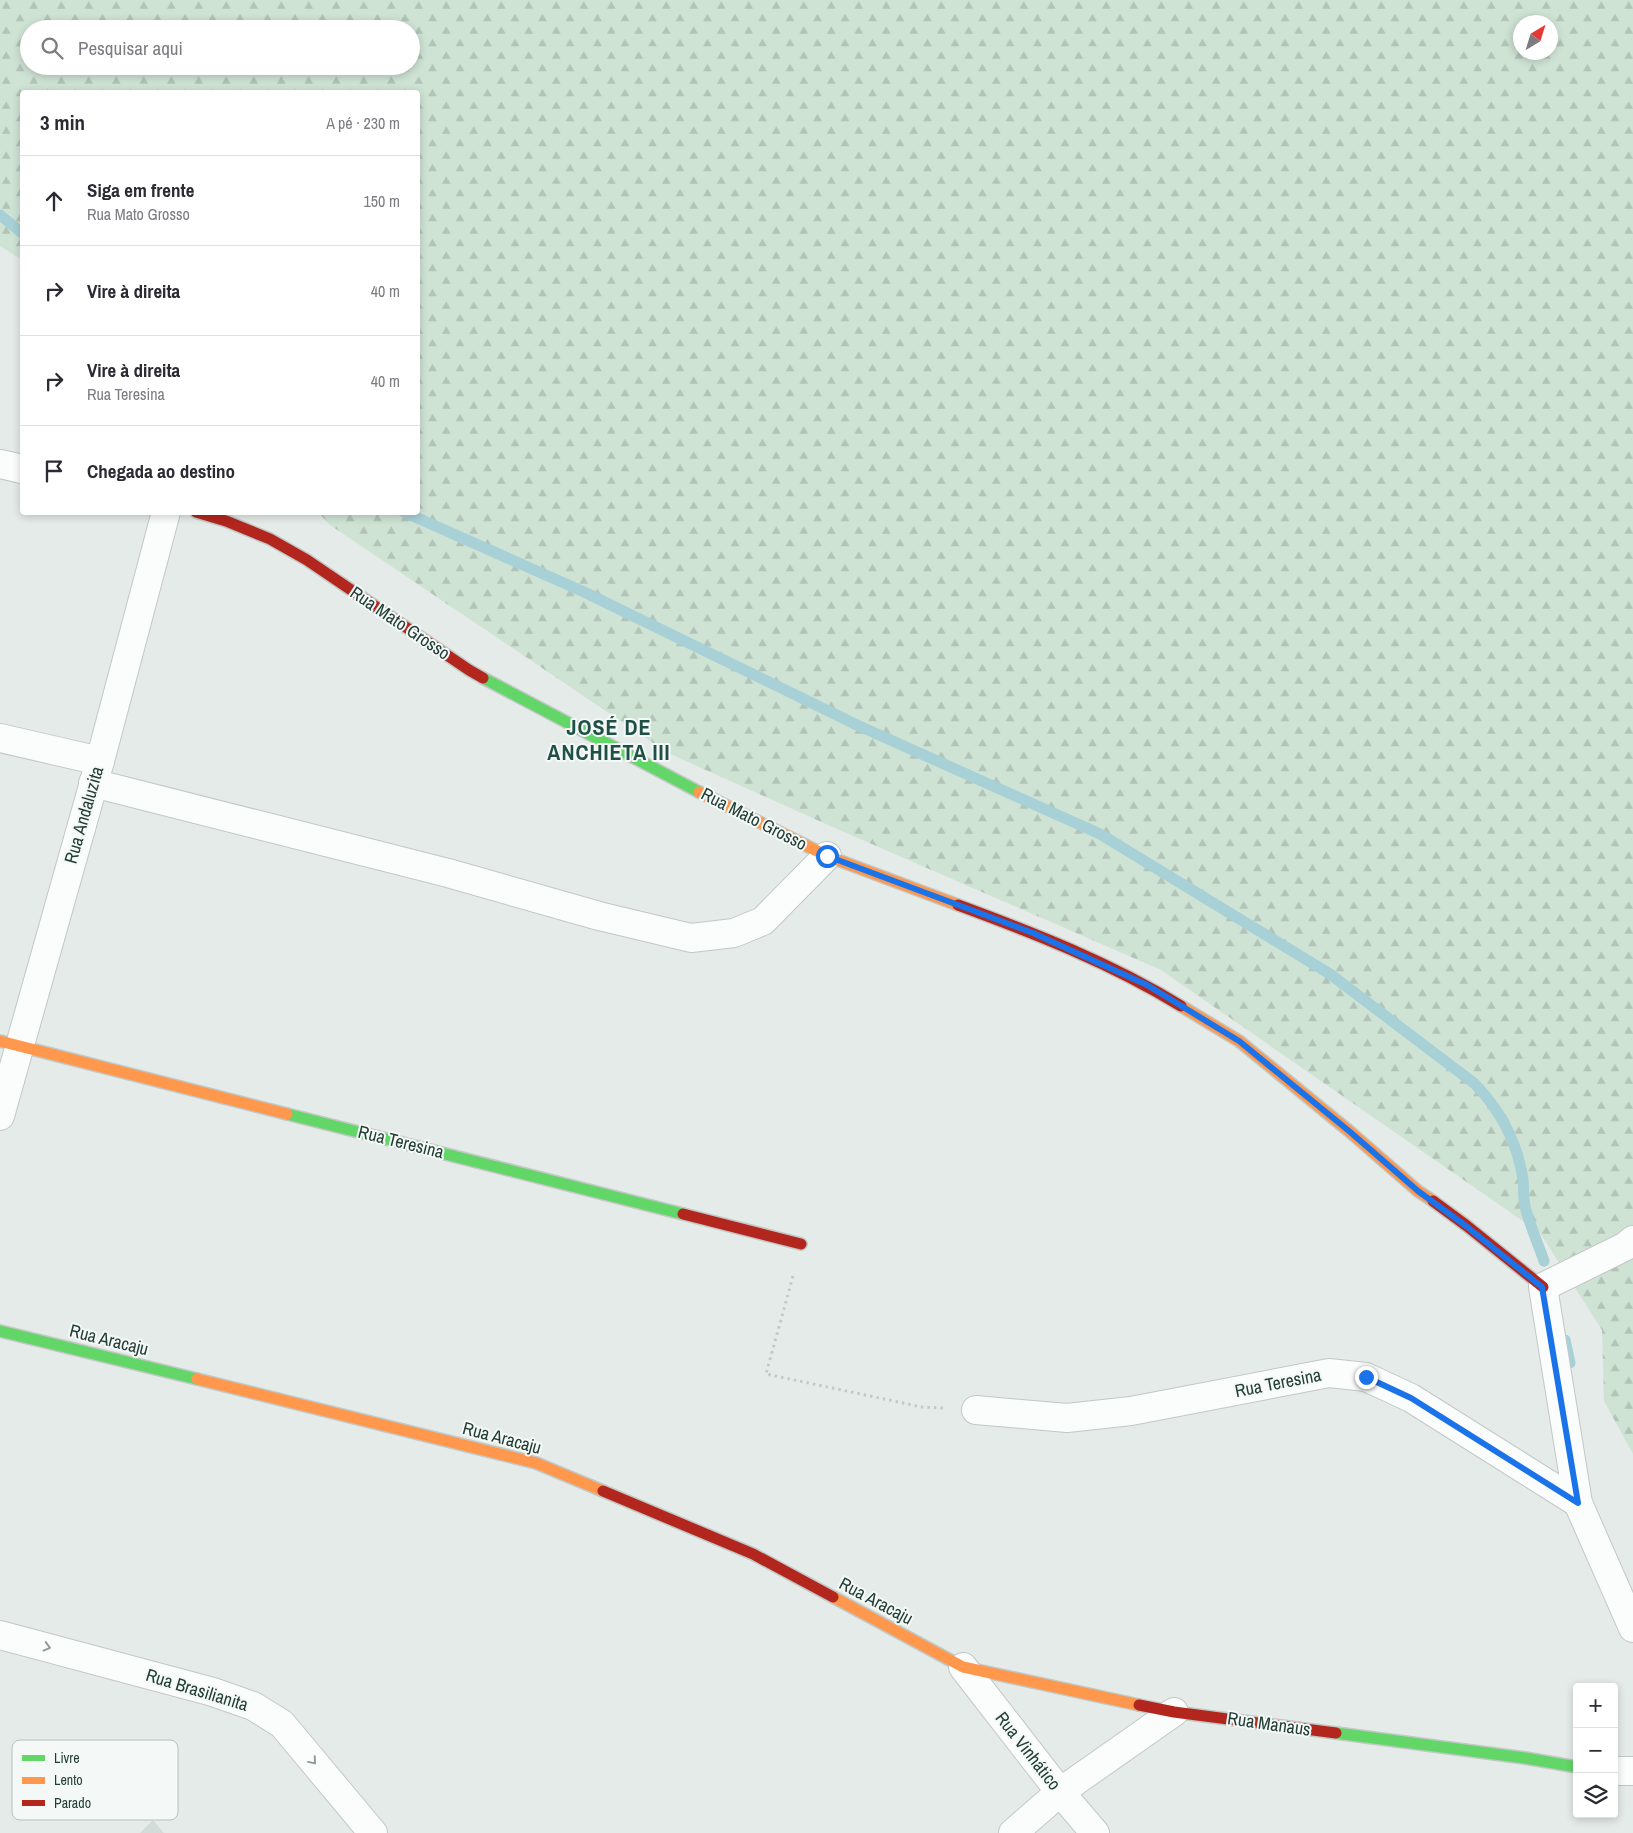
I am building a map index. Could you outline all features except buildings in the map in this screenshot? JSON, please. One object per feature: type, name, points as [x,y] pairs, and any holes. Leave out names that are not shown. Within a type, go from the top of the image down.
[{"type":"street","points":[[0,464],[20,469]]},
{"type":"street","name":"Rua Andaluzita","points":[[0,1116],[9,1043],[96,772],[165,515]]},
{"type":"street","name":"Rua Mato Grosso","points":[[206,515],[270,539],[307,560],[469,670],[711,798],[827,856],[1033,933],[1147,985],[1239,1041],[1349,1131],[1418,1191],[1466,1226],[1542,1287]]},
{"type":"street","points":[[0,738],[96,772],[599,916],[691,938],[734,933],[763,921],[827,856]]},
{"type":"street","name":"Rua Teresina","points":[[9,1043],[801,1244]]},
{"type":"street","points":[[1633,1240],[1626,1246],[1542,1287],[1578,1503],[1633,1628]]},
{"type":"street","name":"Rua Aracaju","points":[[0,1331],[536,1463],[752,1554],[963,1668]]},
{"type":"street","name":"Rua Teresina","points":[[976,1410],[1067,1418],[1130,1411],[1329,1373],[1366,1377],[1411,1398],[1578,1503]]},
{"type":"street","name":"Rua Brasilianita","points":[[0,1635],[213,1692],[253,1706],[282,1724],[373,1833]]},
{"type":"street","name":"Rua Manaus","points":[[963,1668],[1174,1712],[1524,1758],[1573,1766]]},
{"type":"street","name":"Rua Vinhático","points":[[963,1668],[1060,1792],[1096,1833]]},
{"type":"street","points":[[1013,1833],[1060,1792],[1174,1712]]},
{"type":"street","points":[[1618,1771],[1633,1771]]},
{"type":"path","points":[[801,1244],[766,1374],[922,1407],[976,1410]]},
{"type":"shaded area","points":[[153,1820],[164,1833],[140,1833]]},
{"type":"green space","points":[[0,0],[1633,0],[1633,1454],[1604,1401],[1602,1330],[1540,1233],[1161,970],[668,753],[330,525],[321,515],[420,515],[420,90],[20,90],[20,259],[0,246]]},
{"type":"waterway","points":[[0,215],[20,231]]},
{"type":"waterway","points":[[411,515],[584,592],[857,725],[1100,834],[1330,974],[1475,1084],[1493,1105],[1506,1127],[1517,1152],[1523,1179],[1525,1206],[1544,1261]]},
{"type":"waterway","points":[[1565,1340],[1570,1363]]},
{"type":"traffic: fast","points":[[483,678],[699,792]]},
{"type":"traffic: fast","points":[[287,1114],[683,1214]]},
{"type":"traffic: fast","points":[[0,1331],[197,1379]]},
{"type":"traffic: fast","points":[[1336,1733],[1525,1758],[1573,1766]]},
{"type":"traffic: slow","points":[[699,792],[827,856],[958,905]]},
{"type":"traffic: slow","points":[[1181,1006],[1239,1041],[1349,1131],[1418,1191],[1433,1201]]},
{"type":"traffic: slow","points":[[0,1041],[287,1114]]},
{"type":"traffic: slow","points":[[197,1379],[536,1463],[603,1491]]},
{"type":"traffic: slow","points":[[833,1597],[963,1667],[1139,1705]]},
{"type":"traffic: jam","points":[[206,515],[270,539],[307,560],[483,678]]},
{"type":"traffic: jam","points":[[958,905],[1072,950],[1127,976],[1181,1006]]},
{"type":"traffic: jam","points":[[1433,1201],[1543,1287]]},
{"type":"traffic: jam","points":[[683,1214],[801,1244]]},
{"type":"traffic: jam","points":[[603,1491],[753,1554],[833,1597]]},
{"type":"traffic: jam","points":[[1139,1705],[1174,1712],[1336,1733]]},
{"type":"district","name":"JOSÉ DE ANCHIETA III","points":[[609,740]]},
{"type":"route","points":[[827,856],[1033,933],[1147,985],[1239,1041],[1349,1131],[1418,1191],[1466,1226],[1542,1287],[1578,1503],[1411,1398],[1366,1377]]}]
